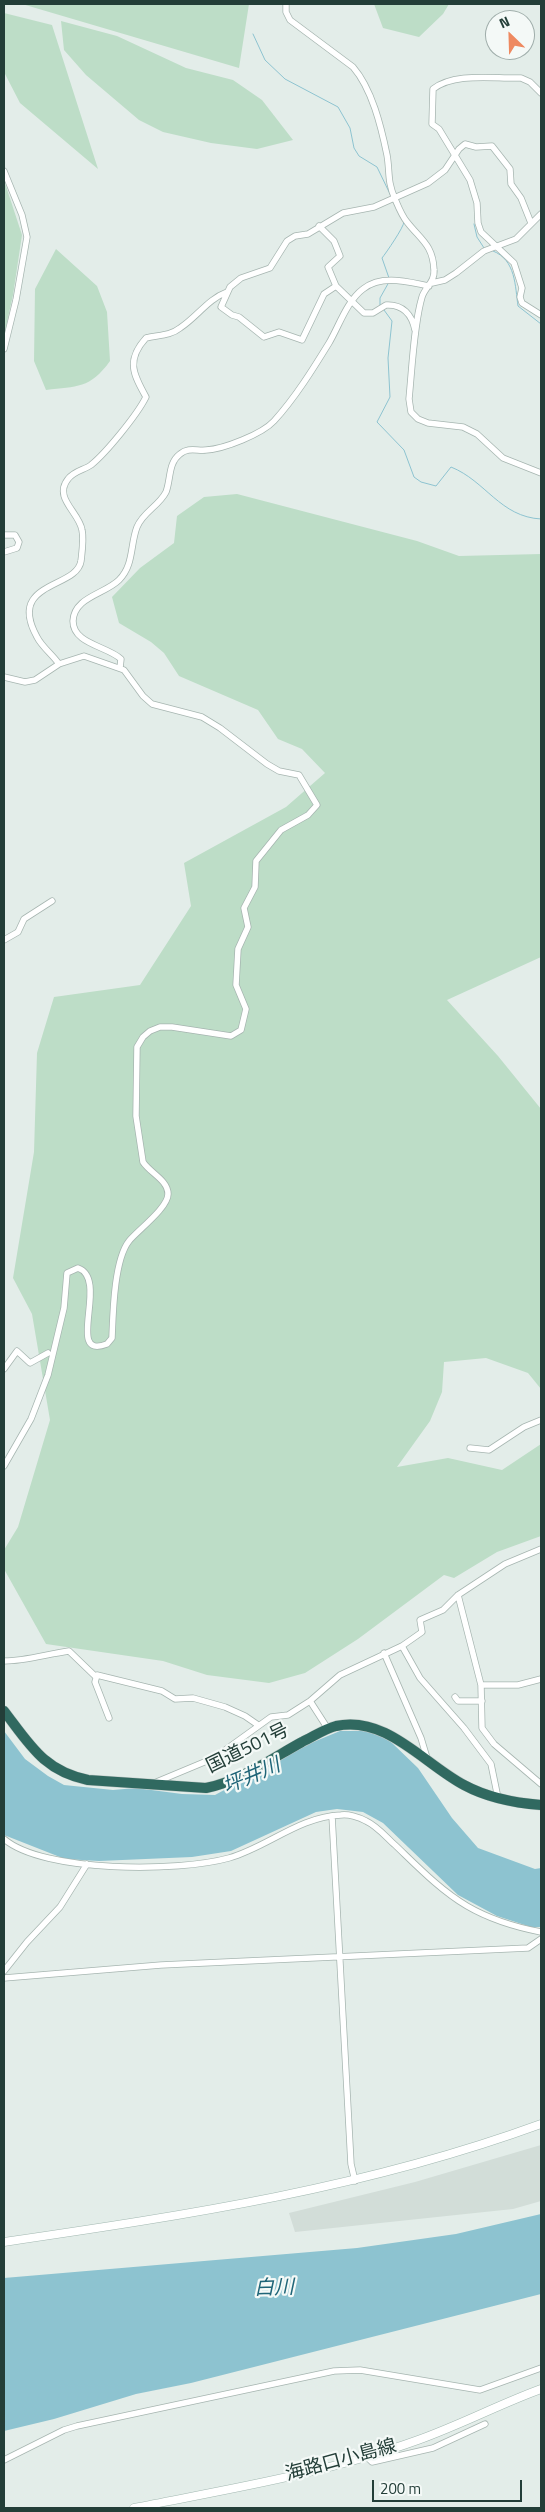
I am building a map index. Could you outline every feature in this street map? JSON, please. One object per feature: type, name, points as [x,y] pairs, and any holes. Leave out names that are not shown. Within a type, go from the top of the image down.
[{"type":"highway","name":"国道501号","points":[[4,1711],[24,1738],[55,1769],[70,1776],[88,1780],[206,1788],[219,1785],[328,1729],[348,1725],[379,1730],[392,1735],[428,1762],[464,1785],[498,1798],[541,1805]]},
{"type":"street","points":[[286,4],[286,12],[290,20],[353,67],[360,75],[379,123],[387,155],[387,179],[394,200],[407,222],[426,242],[430,250],[434,272],[430,284],[422,296],[409,399],[410,408],[414,416],[428,423],[463,427],[477,434],[503,458],[541,473]]},
{"type":"street","points":[[541,93],[530,82],[521,78],[442,82],[433,89],[432,124],[439,129],[474,189],[482,232],[514,263],[522,288],[520,297],[522,303],[541,315]]},
{"type":"street","points":[[336,286],[324,294],[302,340],[279,332],[264,337],[239,317],[232,316],[221,307],[228,292],[241,278],[270,268],[287,241],[295,236],[308,234],[343,213],[374,207],[394,200],[439,175],[460,147],[465,144],[476,147],[492,146],[498,151],[510,169],[511,184],[521,198],[531,224]]},
{"type":"street","points":[[4,171],[22,215],[27,237],[16,300],[4,349]]},
{"type":"street","points":[[120,668],[121,659],[113,652],[80,636],[74,625],[75,611],[85,600],[119,580],[125,572],[130,562],[137,527],[166,492],[172,464],[177,457],[187,450],[216,449],[259,432],[273,422],[328,344],[351,303],[364,288],[385,280],[430,284],[444,280],[484,252],[516,239],[541,214]]},
{"type":"street","points":[[319,226],[337,245],[340,256],[328,268],[336,286],[351,303],[364,314],[372,313],[390,304],[404,309],[412,319],[416,335]]},
{"type":"street","points":[[58,664],[37,637],[30,616],[34,598],[43,588],[74,573],[80,566],[82,530],[77,516],[67,504],[63,494],[64,486],[73,474],[90,465],[104,451],[146,397],[137,381],[133,367],[133,359],[140,344],[146,338],[167,335],[180,329],[216,296],[228,292]]},
{"type":"street","points":[[4,535],[15,536],[19,542],[17,548],[4,552]]},
{"type":"street","points":[[4,677],[24,682],[36,680],[58,664],[84,656],[120,668],[152,704],[202,717],[220,728],[267,764],[280,771],[299,775],[317,805],[308,815],[281,830],[256,861],[255,887],[244,908],[248,927],[238,949],[236,985],[246,1009],[241,1030],[231,1036],[172,1027],[160,1027],[150,1031],[137,1047],[136,1116],[143,1162],[147,1168],[163,1181],[168,1197],[162,1207],[128,1242],[124,1251],[113,1300],[112,1338],[107,1344],[95,1345],[89,1342],[86,1335],[90,1306],[90,1278],[88,1273],[78,1268],[66,1273],[64,1308],[48,1375],[31,1419],[4,1466]]},
{"type":"street","points":[[4,940],[18,932],[24,919],[52,901]]},
{"type":"street","points":[[4,1369],[18,1351],[30,1363],[48,1353]]},
{"type":"street","points":[[470,1448],[489,1450],[524,1428],[541,1420]]},
{"type":"street","points":[[152,1784],[214,1758],[271,1717],[288,1715],[310,1701],[340,1675],[402,1646],[422,1632],[420,1620],[443,1610],[458,1595],[505,1564],[541,1549]]},
{"type":"street","points":[[458,1595],[481,1685],[482,1728],[501,1750],[541,1784]]},
{"type":"street","points":[[402,1646],[420,1678],[464,1728],[491,1764],[498,1798]]},
{"type":"street","points":[[4,1661],[24,1661],[43,1655],[70,1651],[95,1676],[95,1682],[110,1718]]},
{"type":"street","points":[[384,1653],[421,1738],[428,1762]]},
{"type":"street","points":[[95,1676],[101,1675],[162,1691],[175,1699],[193,1698],[225,1707],[245,1716],[258,1725]]},
{"type":"street","points":[[481,1685],[518,1685],[541,1679]]},
{"type":"street","points":[[455,1697],[458,1701],[482,1701]]},
{"type":"street","points":[[310,1701],[328,1729]]},
{"type":"street","points":[[4,1839],[12,1846],[65,1863],[156,1866],[228,1858],[295,1826],[315,1819],[342,1814],[367,1821],[430,1878],[467,1906],[509,1926],[541,1932]]},
{"type":"street","points":[[332,1816],[351,2164],[355,2181]]},
{"type":"street","points":[[4,1971],[27,1942],[60,1907],[87,1864]]},
{"type":"street","points":[[4,1978],[161,1965],[528,1948],[541,1939]]},
{"type":"street","points":[[4,2242],[178,2216],[355,2181],[485,2144],[541,2124]]},
{"type":"street","points":[[4,2460],[64,2430],[77,2426],[334,2371],[360,2370],[480,2390],[541,2368]]},
{"type":"street","name":"海路口小島線","points":[[134,2508],[240,2487],[366,2456],[418,2440],[541,2389]]},
{"type":"street","points":[[366,2456],[372,2462],[433,2448],[486,2424]]},
{"type":"shaded area","points":[[541,2145],[541,2201],[513,2209],[295,2232],[289,2213],[415,2182]]},
{"type":"green space","points":[[22,4],[249,4],[239,68]]},
{"type":"green space","points":[[374,4],[449,4],[443,14],[419,37],[383,28]]},
{"type":"green space","points":[[4,13],[52,25],[98,169],[20,103],[4,72]]},
{"type":"green space","points":[[61,21],[117,36],[186,68],[233,80],[262,100],[293,140],[257,149],[211,143],[163,132],[139,120],[86,75],[64,50]]},
{"type":"green space","points":[[4,180],[22,235],[13,295],[4,336]]},
{"type":"green space","points":[[56,249],[97,286],[107,312],[110,361],[96,377],[89,381],[75,386],[46,390],[34,361],[35,289]]},
{"type":"green space","points":[[237,494],[417,541],[459,556],[541,554],[541,957],[447,1000],[498,1056],[541,1109],[541,1389],[528,1373],[486,1358],[444,1362],[442,1392],[430,1421],[397,1467],[448,1458],[502,1470],[541,1444],[541,1536],[497,1552],[454,1578],[444,1575],[358,1639],[305,1673],[269,1683],[207,1675],[163,1661],[46,1644],[4,1569],[4,1550],[18,1527],[50,1420],[32,1314],[13,1278],[34,1152],[37,1053],[54,997],[140,985],[191,906],[184,863],[286,807],[325,773],[302,749],[278,739],[258,710],[179,676],[164,653],[151,642],[119,623],[112,597],[140,568],[174,543],[177,516],[204,497]]},
{"type":"water","name":"坪井川","points":[[4,1731],[25,1759],[64,1785],[113,1790],[136,1788],[182,1794],[215,1795],[311,1743],[340,1731],[372,1731],[391,1742],[418,1768],[452,1818],[478,1848],[535,1869],[541,1868],[541,1927],[531,1927],[497,1916],[458,1895],[383,1823],[363,1812],[337,1809],[316,1812],[231,1851],[192,1857],[99,1861],[65,1859],[4,1835]]},
{"type":"water","name":"白川","points":[[541,2214],[541,2294],[191,2383],[136,2394],[54,2419],[4,2431],[4,2278],[357,2248],[456,2234]]},
{"type":"waterway","points":[[253,34],[265,60],[285,79],[338,107],[350,128],[354,148],[359,156],[377,167],[391,196]]},
{"type":"waterway","points":[[389,278],[382,258],[404,222]]},
{"type":"waterway","points":[[474,224],[477,237],[484,248]]},
{"type":"waterway","points":[[493,251],[501,255],[510,267],[515,282],[518,306],[541,324]]},
{"type":"waterway","points":[[380,305],[380,298],[389,282]]},
{"type":"waterway","points":[[384,310],[392,321],[388,358],[390,397],[377,422],[404,450],[414,477],[421,482],[436,486],[451,467],[463,473],[515,512],[527,517],[541,519]]}]
